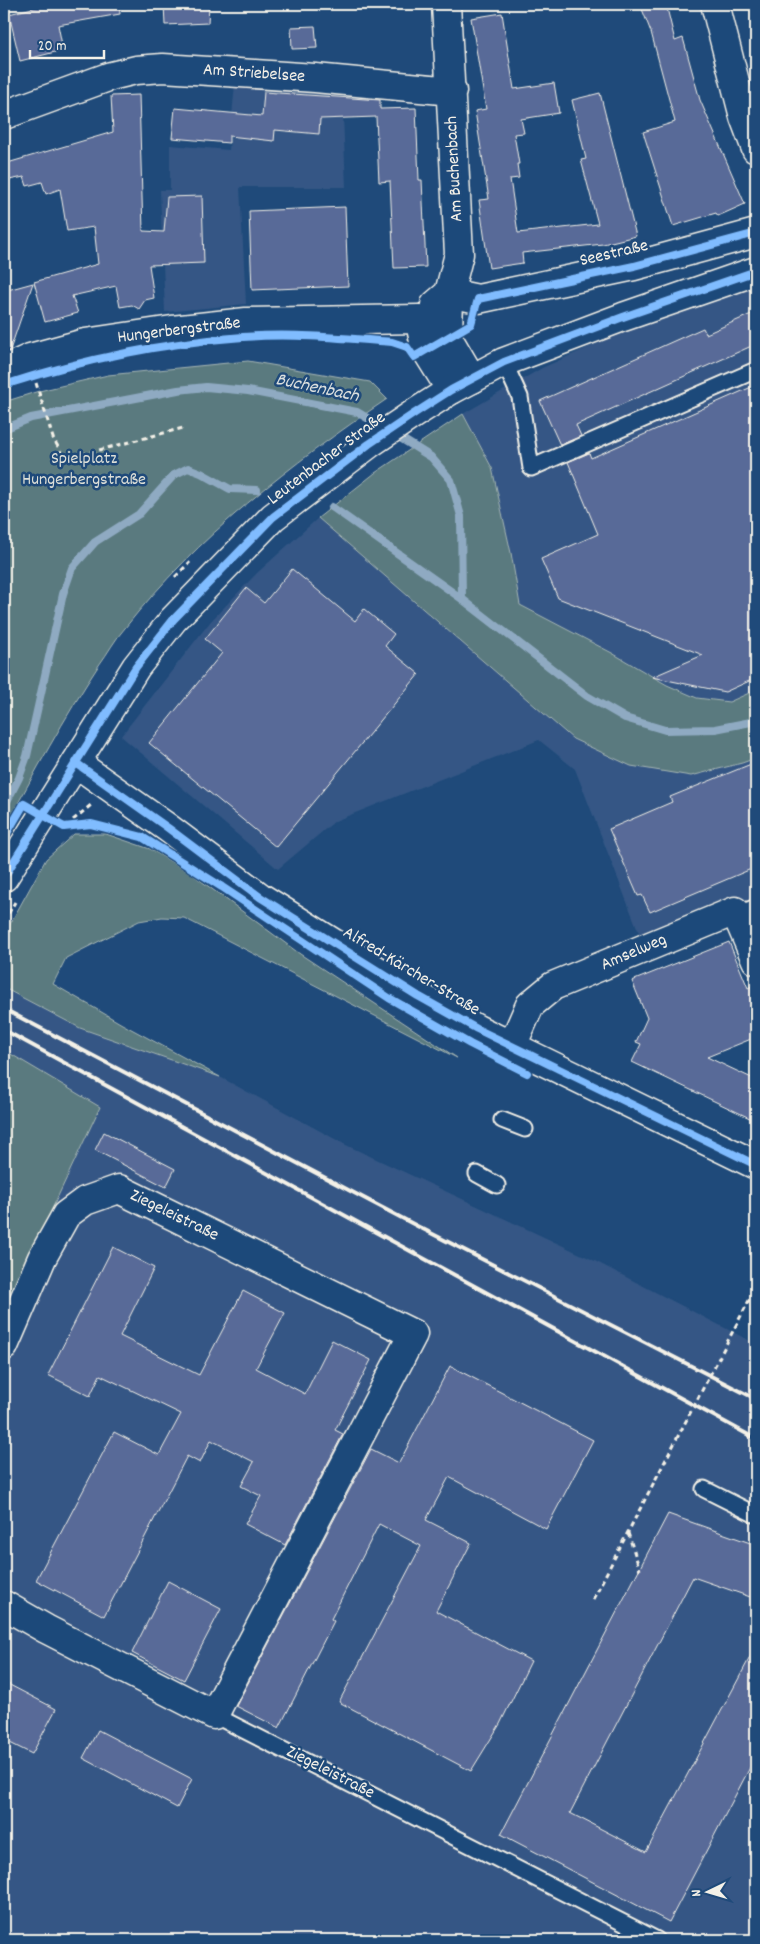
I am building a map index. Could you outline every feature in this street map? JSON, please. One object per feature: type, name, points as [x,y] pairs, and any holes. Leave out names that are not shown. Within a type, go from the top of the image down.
[{"type":"street","name":"Am Buchenbach","points":[[447,4],[459,254],[449,294],[448,338]]},
{"type":"street","points":[[715,4],[737,91],[756,149]]},
{"type":"street","name":"Am Striebelsee","points":[[4,115],[111,76],[136,70],[163,68],[315,78],[452,91]]},
{"type":"street","name":"Seestraße","points":[[449,294],[478,299],[634,266],[756,233]]},
{"type":"street","name":"Leutenbacher Straße","points":[[4,877],[136,667],[173,620],[273,517],[369,444],[415,413],[461,384],[504,362],[623,317],[756,271]]},
{"type":"street","points":[[419,319],[449,294]]},
{"type":"street","points":[[419,319],[448,338],[461,384]]},
{"type":"street","points":[[419,319],[426,350],[461,384]]},
{"type":"street","name":"Hungerbergstraße","points":[[4,370],[30,358],[85,343],[172,330],[246,322],[419,319]]},
{"type":"street","name":"Alfred-Kärcher-Straße","points":[[76,762],[168,828],[260,898],[418,996],[478,1029],[756,1165]]},
{"type":"street","name":"Amselweg","points":[[512,1046],[530,1004],[553,986],[735,911],[747,911],[756,960]]},
{"type":"street","name":"Ziegeleistraße","points":[[4,1346],[42,1258],[66,1215],[85,1201],[119,1189],[413,1334],[214,1715],[46,1629],[4,1605]]},
{"type":"lane","points":[[504,362],[520,397],[531,468],[756,370]]},
{"type":"lane","points":[[502,1120],[525,1130]]},
{"type":"lane","points":[[476,1174],[497,1186]]},
{"type":"lane","points":[[704,1489],[756,1515]]},
{"type":"lane","name":"Ziegeleistraße","points":[[214,1715],[656,1940]]},
{"type":"path","points":[[39,391],[53,438],[65,458],[183,428]]},
{"type":"path","points":[[592,1599],[756,1287]]},
{"type":"path","points":[[628,1533],[640,1570]]},
{"type":"shaded area","points":[[235,83],[342,92],[346,187],[240,187],[246,304],[165,312],[160,190],[170,190],[170,145],[229,150]]},
{"type":"shaded area","points":[[756,286],[756,690],[729,702],[697,698],[667,685],[612,653],[520,605],[511,553],[492,468],[463,414],[542,368],[618,334]]},
{"type":"shaded area","points":[[318,518],[573,739],[742,763],[756,758],[756,903],[645,948],[575,769],[539,740],[335,821],[278,869],[121,736],[210,622],[257,573]]},
{"type":"shaded area","points":[[4,988],[80,1028],[220,1077],[346,1145],[591,1259],[756,1344],[756,1940],[4,1940],[4,1312],[8,1300],[23,1063],[4,1050]]},
{"type":"green space","name":"Spielplatz Hungerbergstraße","points":[[248,361],[370,382],[387,399],[316,449],[247,503],[153,594],[118,637],[86,685],[4,829],[4,402],[39,391],[108,375]]},
{"type":"green space","points":[[463,414],[492,468],[511,553],[520,605],[612,653],[667,685],[697,698],[729,702],[756,690],[756,758],[691,776],[631,766],[573,739],[318,518],[375,473]]},
{"type":"green space","points":[[74,834],[106,834],[150,849],[193,875],[300,954],[457,1058],[184,918],[162,917],[139,921],[66,958],[53,984],[220,1077],[80,1028],[4,988],[4,935],[46,859]]},
{"type":"green space","points":[[4,1050],[100,1107],[4,1311]]},
{"type":"building","points":[[48,4],[119,4],[120,14],[58,25],[63,50],[20,61],[9,14]]},
{"type":"building","points":[[164,4],[209,4],[208,23],[165,25]]},
{"type":"building","points":[[640,4],[666,4],[675,41],[683,38],[700,100],[745,204],[718,216],[716,213],[673,226],[643,132],[675,122],[651,32]]},
{"type":"building","points":[[502,13],[514,89],[554,83],[559,113],[521,119],[524,133],[514,134],[519,164],[517,164],[519,178],[510,179],[518,233],[598,224],[581,160],[586,159],[572,100],[600,93],[636,236],[603,244],[522,253],[523,263],[489,268],[479,200],[489,199],[475,111],[486,109],[471,18]]},
{"type":"building","points":[[315,26],[317,48],[292,49],[291,27]]},
{"type":"building","points":[[264,92],[380,100],[380,109],[416,108],[419,180],[422,180],[426,267],[394,268],[390,181],[379,182],[376,117],[320,119],[319,134],[275,130],[274,141],[229,136],[229,143],[172,138],[175,108],[262,116]]},
{"type":"building","points":[[139,95],[143,231],[164,232],[167,197],[202,196],[204,263],[149,265],[154,298],[145,300],[139,309],[132,305],[120,307],[116,286],[72,296],[78,313],[45,322],[34,282],[98,264],[94,227],[67,231],[60,189],[46,194],[42,182],[27,186],[24,177],[4,181],[4,164],[113,132],[111,96]]},
{"type":"building","points":[[345,207],[348,286],[252,290],[249,211]]},
{"type":"building","points":[[33,283],[10,350],[4,353],[4,291]]},
{"type":"building","points":[[756,312],[756,344],[576,425],[581,436],[560,445],[540,401],[703,328],[706,334]]},
{"type":"building","points":[[756,385],[756,678],[725,692],[652,677],[703,655],[558,598],[541,559],[598,534],[568,462],[589,453],[591,458]]},
{"type":"building","points":[[292,569],[355,621],[364,609],[394,634],[385,646],[419,674],[276,847],[149,743],[222,653],[205,639],[246,588],[264,603]]},
{"type":"building","points":[[756,762],[756,867],[650,912],[642,895],[638,896],[609,829],[672,802],[670,797]]},
{"type":"building","points":[[729,942],[748,988],[756,984],[756,1037],[707,1057],[756,1080],[756,1121],[632,1062],[641,1044],[636,1042],[647,1018],[632,981]]},
{"type":"building","points":[[104,1132],[175,1169],[166,1187],[95,1150]]},
{"type":"building","points":[[113,1247],[154,1268],[120,1336],[199,1375],[243,1291],[285,1313],[256,1368],[305,1394],[332,1340],[371,1360],[335,1430],[343,1434],[285,1545],[245,1524],[261,1496],[241,1486],[254,1462],[211,1440],[200,1463],[187,1456],[104,1616],[36,1580],[114,1432],[159,1455],[181,1414],[100,1375],[90,1396],[48,1375]]},
{"type":"building","points":[[450,1366],[593,1440],[546,1529],[449,1477],[426,1520],[471,1543],[436,1611],[531,1661],[500,1724],[471,1771],[339,1702],[421,1546],[379,1524],[331,1619],[334,1621],[279,1728],[236,1706],[371,1449],[399,1463]]},
{"type":"building","points":[[668,1514],[756,1545],[756,1599],[693,1577],[570,1813],[646,1852],[756,1646],[756,1756],[669,1922],[501,1834]]},
{"type":"building","points":[[168,1581],[221,1609],[184,1680],[132,1653]]},
{"type":"building","points":[[4,1682],[56,1709],[32,1754],[4,1740]]},
{"type":"building","points":[[98,1730],[192,1779],[177,1808],[83,1758]]},
{"type":"waterway","name":"Buchenbach","points":[[4,429],[31,418],[178,390],[206,387],[248,391],[357,412],[384,428]]},
{"type":"waterway","name":"Buchenbach","points":[[394,434],[431,457],[451,480],[461,516],[462,599],[587,696],[625,718],[665,730],[715,729],[756,721]]},
{"type":"waterway","points":[[4,807],[19,778],[27,756],[63,594],[72,568],[95,542],[139,514],[174,475],[188,468],[230,489],[257,490]]},
{"type":"waterway","points":[[332,507],[462,599]]},
{"type":"railway","points":[[4,1009],[417,1226],[756,1399]]},
{"type":"railway","points":[[4,1030],[756,1439]]},
{"type":"cycle path","points":[[4,385],[92,360],[152,348],[243,337],[299,336],[392,342],[407,347],[414,357],[471,324],[478,299],[634,266],[756,233]]},
{"type":"cycle path","points":[[4,877],[136,667],[173,620],[273,517],[369,444],[415,413],[451,390],[504,362],[623,317],[756,271]]},
{"type":"cycle path","points":[[76,763],[168,828],[260,897],[418,996],[477,1029],[756,1165]]},
{"type":"cycle path","points":[[4,838],[24,804],[64,827],[91,824],[142,837],[222,887],[389,998],[470,1044],[527,1073]]}]
